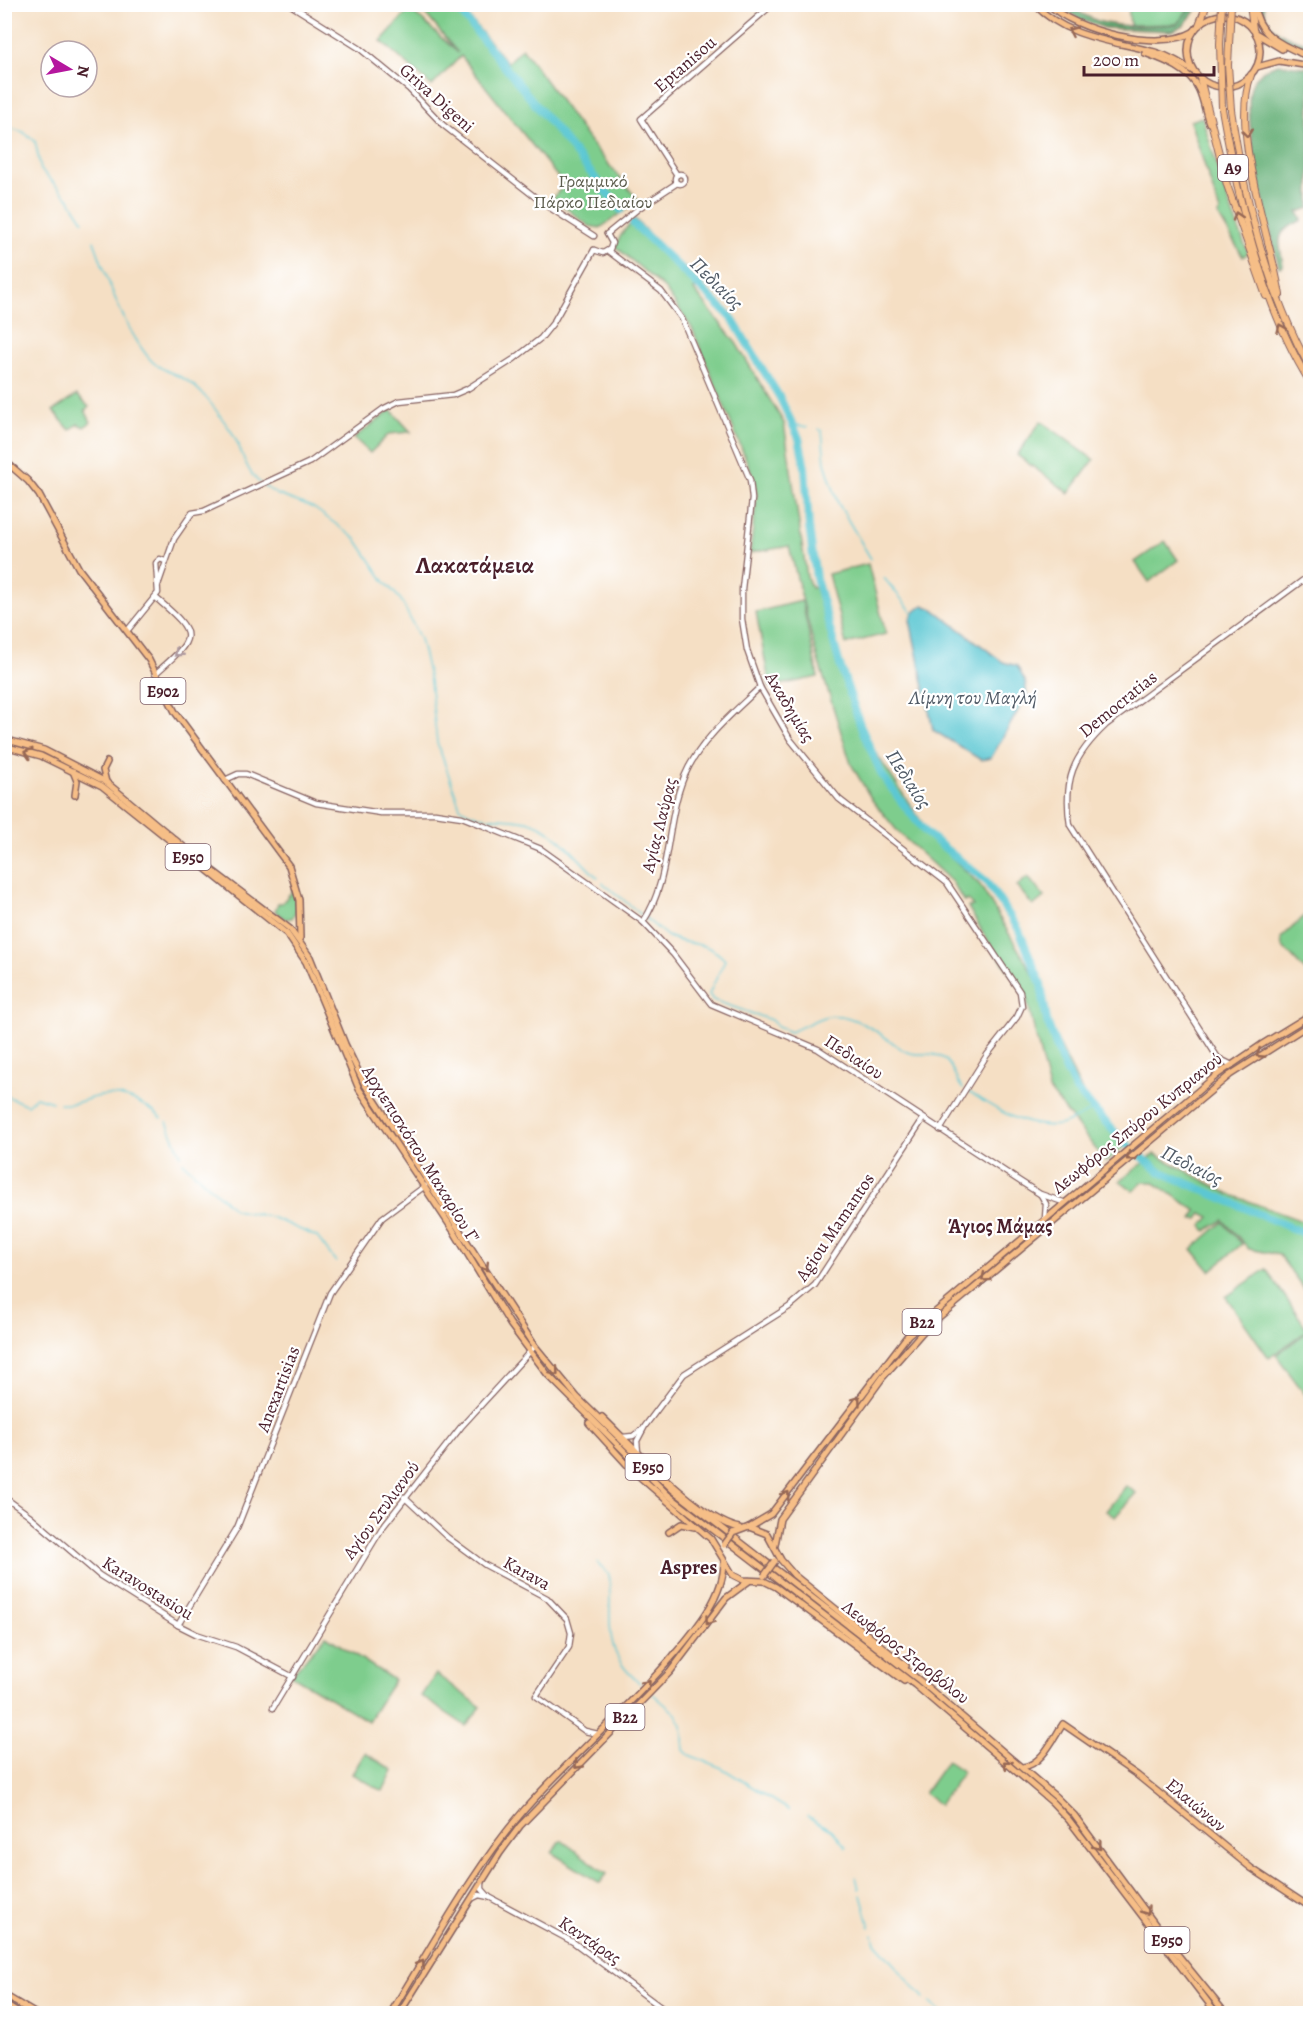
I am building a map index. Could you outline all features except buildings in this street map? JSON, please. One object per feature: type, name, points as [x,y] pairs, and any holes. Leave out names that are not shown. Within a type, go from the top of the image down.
[{"type":"highway","points":[[1199,25],[1208,4]]},
{"type":"highway","name":"A9","points":[[1222,4],[1220,55],[1222,109],[1229,152],[1282,309],[1311,368]]},
{"type":"highway","name":"A9","points":[[1231,4],[1228,65],[1231,110],[1252,225],[1273,310],[1285,337],[1311,382]]},
{"type":"highway","points":[[1252,4],[1254,31]]},
{"type":"highway","points":[[1251,75],[1245,106],[1252,170],[1282,309]]},
{"type":"highway","points":[[1200,78],[1241,229],[1273,310]]},
{"type":"main road","points":[[1034,4],[1066,29],[1089,38],[1171,57],[1215,86],[1230,87],[1251,75],[1256,67],[1260,48],[1254,31]]},
{"type":"main road","points":[[1048,4],[1068,19],[1103,32],[1169,40],[1194,31]]},
{"type":"main road","points":[[1252,4],[1257,19],[1271,39],[1303,54]]},
{"type":"main road","points":[[1194,72],[1188,56],[1194,31],[1199,25],[1215,16],[1226,15],[1241,20],[1271,44],[1311,56]]},
{"type":"main road","points":[[1118,44],[1158,58],[1189,76],[1199,90],[1214,135]]},
{"type":"main road","points":[[1256,67],[1279,61],[1311,66]]},
{"type":"main road","name":"Αρχιεπισκόπου Μακαρίου Γ'","points":[[4,460],[28,481],[39,495],[79,569],[149,660],[175,712],[289,866],[296,885],[300,911],[300,939],[365,1085],[535,1346]]},
{"type":"main road","name":"E950","points":[[4,739],[44,750],[106,782],[289,931]]},
{"type":"main road","name":"E950","points":[[4,746],[41,756],[96,782],[289,931]]},
{"type":"main road","points":[[106,782],[103,770],[107,762]]},
{"type":"main road","points":[[73,771],[77,781],[75,795]]},
{"type":"main road","points":[[289,931],[300,911]]},
{"type":"main road","name":"Αρχιεπισκόπου Μακαρίου Γ'","points":[[289,931],[300,939]]},
{"type":"main road","name":"Αρχιεπισκόπου Μακαρίου Γ'","points":[[289,931],[306,962],[359,1089],[529,1352]]},
{"type":"main road","name":"Λεωφόρος Σπύρου Κυπριανού","points":[[749,1527],[771,1514],[908,1335],[1217,1075],[1311,1015]]},
{"type":"main road","name":"Λεωφόρος Σπύρου Κυπριανού","points":[[775,1548],[780,1519],[883,1377],[915,1339],[940,1315],[1230,1075],[1311,1024]]},
{"type":"main road","name":"Λεωφόρος Στροβόλου","points":[[535,1346],[578,1397],[673,1490],[919,1680],[1035,1778],[1074,1815],[1174,1950],[1226,2013]]},
{"type":"main road","name":"Λεωφόρος Στροβόλου","points":[[529,1352],[579,1409],[682,1506],[915,1685],[1070,1820],[1216,2013]]},
{"type":"main road","name":"E950","points":[[578,1397],[590,1405],[638,1452],[702,1507],[725,1524],[741,1529]]},
{"type":"main road","name":"E950","points":[[579,1409],[632,1470],[711,1539],[724,1560]]},
{"type":"main road","points":[[669,1532],[681,1524],[697,1527]]},
{"type":"main road","points":[[749,1527],[764,1531],[775,1548],[775,1561],[764,1576],[752,1580],[733,1575],[724,1560],[724,1545],[734,1533],[749,1527]]},
{"type":"main road","name":"E950","points":[[775,1548],[794,1575],[861,1627],[919,1680]]},
{"type":"main road","name":"B22","points":[[390,2013],[487,1858],[525,1810],[685,1642],[721,1587],[724,1560]]},
{"type":"main road","name":"E950","points":[[752,1580],[776,1587],[896,1676],[915,1685]]},
{"type":"main road","name":"B22","points":[[399,2013],[470,1899],[532,1813],[670,1672],[726,1598],[752,1580]]},
{"type":"main road","name":"Ελαιώνων","points":[[1039,1759],[1064,1724],[1137,1775],[1251,1868],[1311,1907]]},
{"type":"main road","points":[[1022,1767],[1032,1765],[1039,1759]]},
{"type":"main road","points":[[1035,1778],[1039,1759]]},
{"type":"main road","points":[[4,1995],[36,2013]]},
{"type":"main road","points":[[4,2004],[20,2013]]},
{"type":"street","name":"Griva Digeni","points":[[289,4],[359,48],[409,89],[443,125],[544,204],[594,236]]},
{"type":"street","name":"Eptanisou","points":[[677,175],[641,119],[773,4]]},
{"type":"street","points":[[607,234],[639,208],[677,183],[682,184],[685,180],[683,175],[677,175],[677,183]]},
{"type":"street","points":[[600,232],[607,234],[612,243],[608,251],[600,253],[594,250],[592,244],[594,236],[600,232]]},
{"type":"street","points":[[128,632],[156,598],[165,561],[174,539],[192,513],[204,511],[269,483],[310,462],[399,401],[453,395],[467,389],[514,359],[541,338],[553,323],[594,250]]},
{"type":"street","name":"Ακαδημίας","points":[[608,251],[662,291],[682,319],[750,480],[752,499],[742,589],[742,619],[747,650],[760,687],[790,739],[839,800],[948,883],[1020,992],[1022,1006],[1017,1017],[997,1041],[940,1130]]},
{"type":"street","points":[[158,585],[157,561],[165,561]]},
{"type":"street","points":[[157,567],[164,568]]},
{"type":"street","name":"Democratias","points":[[1218,1058],[1070,825],[1067,808],[1072,770],[1081,751],[1106,725],[1311,575]]},
{"type":"street","points":[[155,674],[186,647],[189,634],[184,622],[156,598]]},
{"type":"street","name":"Αγίας Λαύρας","points":[[644,919],[654,903],[675,805],[687,769],[715,732],[760,687]]},
{"type":"street","name":"Πεδιαίου","points":[[225,780],[238,774],[246,774],[316,803],[381,813],[435,813],[471,819],[541,849],[644,919],[711,1004],[818,1049],[1040,1194],[1064,1202]]},
{"type":"street","points":[[1217,1075],[1218,1058],[1232,1065]]},
{"type":"street","name":"Agiou Mamantos","points":[[638,1452],[637,1441],[645,1426],[674,1385],[692,1367],[789,1307],[815,1286],[923,1119]]},
{"type":"street","name":"Anexartisias","points":[[178,1625],[237,1528],[264,1466],[330,1293],[382,1218],[430,1183]]},
{"type":"street","points":[[1040,1194],[1046,1204],[1045,1218]]},
{"type":"street","name":"Αγίου Στυλιανού","points":[[273,1708],[363,1556],[404,1497],[461,1427],[535,1346]]},
{"type":"street","name":"Agiou Mamantos","points":[[623,1437],[633,1437],[645,1426]]},
{"type":"street","name":"Karavostasiou","points":[[4,1497],[36,1520],[99,1575],[178,1625],[196,1634],[236,1647],[292,1677]]},
{"type":"street","name":"Karava","points":[[404,1497],[447,1537],[485,1565],[547,1598],[567,1618],[571,1633],[569,1647],[536,1695],[585,1731]]},
{"type":"street","points":[[588,1744],[585,1731],[598,1734]]},
{"type":"street","points":[[482,1881],[482,1889],[489,1897]]},
{"type":"street","points":[[470,1899],[479,1895],[489,1897]]},
{"type":"street","name":"Καντάρας","points":[[489,1897],[573,1942],[670,2013]]},
{"type":"green space","name":"Γραμμικό Πάρκο Πεδιαίου","points":[[418,5],[459,5],[507,63],[522,48],[591,143],[639,201],[600,228],[589,226],[553,198],[564,185],[461,56],[432,86],[381,41],[410,9],[458,53]]},
{"type":"green space","points":[[1057,5],[1068,7],[1101,22],[1139,26],[1177,24],[1192,5],[1200,5],[1184,25],[1172,31],[1105,28],[1081,20]]},
{"type":"green space","points":[[1128,5],[1192,5],[1177,24],[1130,25]]},
{"type":"green space","points":[[1258,5],[1264,5],[1265,14],[1273,27],[1286,36],[1310,44],[1310,49],[1276,35],[1265,23]]},
{"type":"green space","points":[[1278,64],[1310,68],[1310,208],[1298,212],[1302,220],[1287,229],[1280,237],[1283,266],[1279,267],[1257,172],[1249,96],[1253,82],[1258,75]]},
{"type":"green space","points":[[1202,117],[1229,204],[1248,253],[1243,257],[1218,215],[1220,212],[1190,121]]},
{"type":"green space","name":"Γραμμικό Πάρκο Πεδιαίου","points":[[635,219],[698,286],[694,290],[736,343],[784,423],[807,577],[811,588],[815,587],[860,729],[933,839],[980,885],[1039,984],[1047,1019],[1088,1104],[1110,1123],[1124,1147],[1106,1162],[1049,1090],[1026,996],[986,938],[968,907],[973,906],[968,900],[964,902],[952,882],[899,833],[872,800],[851,764],[815,650],[789,546],[750,553],[757,495],[754,479],[692,328],[665,289],[615,246],[623,232]]},
{"type":"green space","points":[[77,395],[89,407],[85,410],[91,422],[84,427],[78,424],[70,430],[53,411]]},
{"type":"green space","points":[[391,410],[411,432],[389,434],[370,453],[354,438]]},
{"type":"green space","points":[[1041,421],[1094,460],[1069,493],[1017,455]]},
{"type":"green space","points":[[1165,541],[1178,560],[1149,582],[1135,562]]},
{"type":"green space","points":[[868,564],[886,634],[846,644],[828,574]]},
{"type":"green space","points":[[802,601],[818,677],[770,687],[756,612]]},
{"type":"green space","points":[[1028,877],[1044,897],[1033,906],[1017,886]]},
{"type":"green space","points":[[294,889],[296,911],[292,918],[285,919],[275,911],[278,903],[282,903]]},
{"type":"green space","points":[[1310,911],[1310,976],[1282,946],[1281,938]]},
{"type":"green space","points":[[1155,1154],[1229,1194],[1310,1224],[1310,1297],[1279,1255],[1249,1249],[1223,1220],[1206,1231],[1202,1226],[1210,1217],[1202,1213],[1198,1219],[1192,1219],[1197,1211],[1153,1182],[1143,1182],[1134,1191],[1120,1181]]},
{"type":"green space","points":[[1223,1222],[1242,1244],[1210,1271],[1192,1249]]},
{"type":"green space","points":[[1266,1269],[1308,1330],[1269,1358],[1226,1297]]},
{"type":"green space","points":[[1310,1330],[1310,1401],[1276,1355]]},
{"type":"green space","points":[[1126,1486],[1136,1493],[1115,1517],[1106,1511]]},
{"type":"green space","points":[[326,1636],[394,1680],[368,1721],[291,1675]]},
{"type":"green space","points":[[436,1674],[481,1707],[466,1726],[421,1696]]},
{"type":"green space","points":[[365,1753],[393,1770],[383,1791],[352,1774]]},
{"type":"green space","points":[[947,1761],[963,1772],[939,1805],[924,1793]]},
{"type":"green space","points":[[561,1840],[607,1874],[600,1883],[552,1853]]},
{"type":"water","name":"Λίμνη του Μαγλή","points":[[923,605],[933,609],[1003,662],[1017,666],[1025,681],[1027,695],[991,758],[981,760],[933,730],[910,620],[913,613]]},
{"type":"waterway","name":"Πεδιαίος","points":[[454,4],[621,210]]},
{"type":"waterway","points":[[4,126],[23,132],[35,141],[41,170],[69,199],[83,220]]},
{"type":"waterway","name":"Πεδιαίος","points":[[633,223],[731,317],[780,398],[799,438],[805,467],[809,527],[816,578],[840,665],[861,727],[882,775],[926,833],[986,881],[1018,928],[1041,984],[1047,1021],[1062,1062],[1076,1090],[1124,1142],[1159,1171],[1310,1236]]},
{"type":"waterway","points":[[94,241],[116,302],[139,344],[156,365],[186,380],[204,396],[233,435],[246,464],[260,483]]},
{"type":"waterway","name":"Πεδιαίος","points":[[780,398],[797,425],[807,427]]},
{"type":"waterway","points":[[819,429],[822,431],[825,463],[838,503],[871,559]]},
{"type":"waterway","points":[[264,486],[276,494],[314,508],[356,539],[384,581],[401,600],[420,639],[430,681],[437,742],[460,807],[477,815],[524,820],[543,827],[560,840],[598,878]]},
{"type":"waterway","points":[[884,578],[913,613]]},
{"type":"waterway","points":[[603,883],[667,936],[704,946],[718,953],[725,960],[709,994],[713,1000],[771,1020],[778,1027],[790,1032],[823,1017],[848,1018],[868,1027],[903,1050],[913,1054],[933,1054],[943,1058],[963,1089]]},
{"type":"waterway","points":[[967,1091],[1011,1116],[1047,1126],[1068,1122],[1094,1110]]},
{"type":"waterway","points":[[4,1095],[27,1105],[36,1097],[52,1102]]},
{"type":"waterway","points":[[59,1104],[72,1104],[101,1096],[120,1096],[138,1102],[162,1118]]},
{"type":"waterway","points":[[167,1122],[181,1155]]},
{"type":"waterway","points":[[183,1162],[235,1210],[271,1217],[317,1237],[336,1262]]},
{"type":"waterway","points":[[597,1562],[609,1575],[610,1621],[614,1647],[619,1660],[640,1683]]},
{"type":"waterway","points":[[653,1694],[676,1714],[682,1725],[684,1750],[689,1755],[722,1768],[789,1810]]},
{"type":"waterway","points":[[807,1816],[832,1830],[846,1847]]},
{"type":"waterway","points":[[856,1877],[859,1889]]},
{"type":"waterway","points":[[861,1895],[870,1927]]},
{"type":"waterway","points":[[873,1935],[875,1943],[924,1998]]},
{"type":"waterway","points":[[930,2002],[942,2014]]},
{"type":"district","name":"Λακατάμεια","points":[[475,565]]},
{"type":"district","name":"Άγιος Μάμας","points":[[1000,1226]]},
{"type":"district","name":"Aspres","points":[[689,1567]]}]
